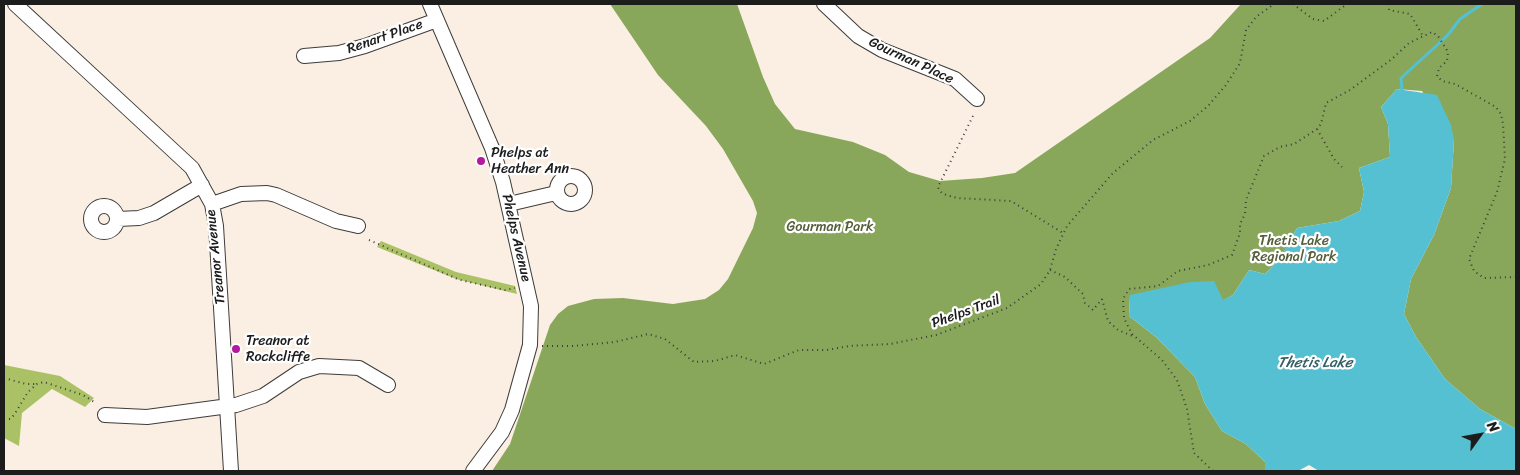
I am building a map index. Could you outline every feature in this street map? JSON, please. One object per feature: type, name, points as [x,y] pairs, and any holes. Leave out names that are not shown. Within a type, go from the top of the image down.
[{"type":"street","name":"Treanor Avenue","points":[[15,4],[192,168],[212,204],[216,226],[231,471]]},
{"type":"street","name":"Phelps Avenue","points":[[430,4],[492,148],[509,204],[531,306],[530,345],[520,388],[502,432],[473,471]]},
{"type":"street","name":"Gourman Place","points":[[824,4],[858,36],[882,50],[955,79],[977,99]]},
{"type":"street","name":"Renart Place","points":[[304,56],[339,53],[365,46],[437,20]]},
{"type":"street","points":[[118,219],[139,218],[154,213],[202,185]]},
{"type":"street","points":[[212,204],[241,194],[267,193],[276,195],[336,221],[358,226]]},
{"type":"street","points":[[509,204],[556,193]]},
{"type":"street","points":[[105,415],[147,417],[247,403],[263,396],[299,372],[319,366],[359,368],[388,385]]},
{"type":"path","name":"Phelps Trail","points":[[530,345],[573,346],[615,342],[648,334],[665,339],[694,362],[715,361],[735,354],[766,363],[799,350],[827,350],[850,346],[890,344],[936,335],[1007,308],[1041,284],[1050,270],[1063,233],[1092,196],[1124,162],[1153,140],[1190,122],[1208,106],[1226,85],[1240,63],[1246,30],[1256,17],[1274,4]]},
{"type":"path","points":[[1292,4],[1313,19],[1324,22],[1347,4]]},
{"type":"path","points":[[1388,4],[1389,10],[1408,12],[1423,36]]},
{"type":"path","points":[[1136,338],[1124,318],[1123,299],[1128,289],[1158,286],[1178,272],[1229,258],[1240,233],[1240,224],[1245,214],[1246,200],[1264,156],[1280,147],[1294,144],[1317,129],[1321,124],[1326,103],[1350,90],[1392,59],[1403,47],[1432,32],[1438,36],[1446,49],[1447,61],[1439,68],[1437,76],[1442,81],[1455,84],[1491,104],[1501,114],[1504,124],[1505,159],[1491,209],[1478,232],[1469,259],[1474,271],[1484,278],[1516,277]]},
{"type":"path","points":[[973,116],[938,187],[939,190],[943,194],[957,198],[1011,201],[1063,233]]},
{"type":"path","points":[[1317,129],[1334,159],[1342,167]]},
{"type":"path","points":[[369,240],[460,280],[505,290],[527,286]]},
{"type":"path","points":[[1050,270],[1065,277],[1069,283],[1083,294],[1085,303],[1093,310],[1102,299],[1108,320],[1118,330],[1136,338],[1162,360],[1178,380],[1187,409],[1194,453],[1213,471]]},
{"type":"path","points":[[4,378],[26,384],[44,382],[96,403]]},
{"type":"path","points":[[4,419],[10,419],[14,416],[28,392],[37,384]]},
{"type":"green space","name":"Thetis Lake Regional Park","points":[[610,4],[737,4],[763,77],[775,104],[795,129],[853,142],[885,155],[909,172],[940,181],[1015,173],[1210,38],[1241,4],[1516,4],[1516,429],[1480,409],[1445,379],[1416,337],[1404,314],[1411,279],[1434,235],[1451,188],[1454,140],[1422,91],[1397,89],[1381,107],[1388,124],[1390,157],[1359,168],[1364,192],[1360,211],[1339,221],[1297,228],[1280,259],[1265,274],[1249,270],[1233,295],[1222,301],[1156,290],[1130,296],[1129,316],[1156,337],[1195,377],[1205,404],[1222,431],[1246,444],[1265,462],[1265,471],[492,471],[510,444],[550,325],[558,314],[568,306],[594,299],[623,298],[673,304],[705,299],[719,290],[728,279],[753,228],[757,213],[753,201],[723,149],[706,126],[658,75]]},
{"type":"green space","points":[[381,241],[456,272],[515,286],[517,294],[456,279],[377,247]]},
{"type":"green space","points":[[4,365],[60,376],[94,398],[85,407],[52,389],[22,413],[19,446],[4,438]]},
{"type":"water","name":"Thetis Lake","points":[[1397,89],[1437,95],[1451,125],[1454,140],[1451,188],[1434,235],[1411,279],[1404,314],[1416,337],[1445,379],[1480,409],[1516,429],[1516,471],[1319,471],[1309,465],[1298,471],[1265,471],[1265,462],[1246,444],[1222,431],[1205,404],[1195,377],[1156,337],[1129,316],[1130,295],[1190,282],[1214,281],[1223,300],[1233,295],[1249,270],[1265,274],[1280,259],[1297,228],[1339,221],[1360,211],[1364,192],[1359,168],[1390,157],[1388,124],[1381,107]]},
{"type":"waterway","points":[[1402,91],[1401,78],[1447,36],[1460,19],[1482,4]]},
{"type":"place","name":"Phelps at Heather Ann","points":[[481,161]]},
{"type":"place","name":"Treanor at Rockcliffe","points":[[236,349]]},
{"type":"park label","name":"Gourman Park","points":[[830,227]]}]
